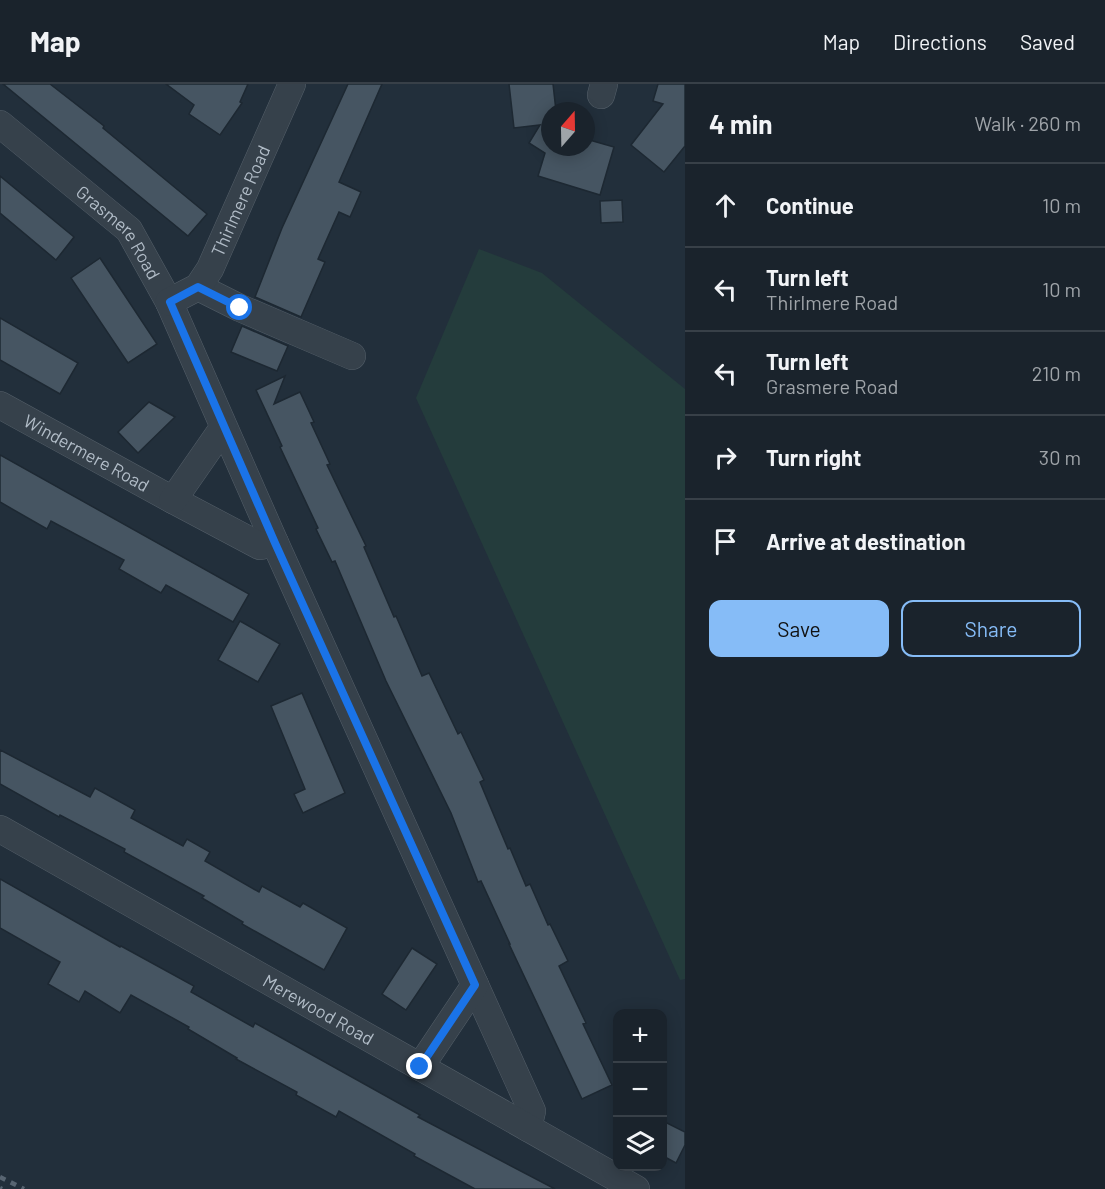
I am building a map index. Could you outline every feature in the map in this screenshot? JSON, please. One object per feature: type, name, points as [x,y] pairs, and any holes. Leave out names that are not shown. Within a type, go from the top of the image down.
[{"type":"street","name":"Thirlmere Road","points":[[198,287],[210,269],[292,84]]},
{"type":"street","name":"Grasmere Road","points":[[0,124],[129,230],[170,302],[223,428],[532,1112],[528,1128]]},
{"type":"street","points":[[170,302],[198,287],[240,308],[352,356]]},
{"type":"street","name":"Windermere Road","points":[[0,405],[260,546],[275,543]]},
{"type":"street","points":[[173,500],[223,428]]},
{"type":"street","name":"Merewood Road","points":[[0,829],[636,1189]]},
{"type":"street","points":[[420,1067],[475,985]]},
{"type":"green space","points":[[479,249],[542,273],[685,389],[685,979],[680,980],[416,398]]},
{"type":"building","points":[[3,84],[50,84],[104,126],[103,128],[207,214],[188,236]]},
{"type":"building","points":[[166,84],[248,84],[240,102],[242,103],[220,135],[189,114],[194,105]]},
{"type":"building","points":[[348,84],[382,84],[339,182],[361,192],[350,217],[339,212],[318,259],[325,262],[301,317],[255,297],[282,228]]},
{"type":"building","points":[[509,84],[553,84],[555,102],[541,102],[541,150],[529,143],[540,125],[514,128]]},
{"type":"building","points":[[658,84],[685,84],[685,146],[664,172],[631,145],[663,104],[653,101]]},
{"type":"building","points":[[595,142],[614,147],[600,195],[538,176],[544,156],[595,156]]},
{"type":"building","points":[[0,176],[74,237],[56,260],[0,213]]},
{"type":"building","points":[[622,200],[623,222],[601,223],[600,201]]},
{"type":"building","points":[[100,258],[157,344],[128,363],[71,278]]},
{"type":"building","points":[[0,318],[78,363],[60,394],[0,360]]},
{"type":"building","points":[[242,326],[288,346],[277,371],[231,352]]},
{"type":"building","points":[[285,376],[274,404],[300,392],[330,464],[327,465],[366,546],[364,547],[394,617],[396,616],[422,676],[429,673],[458,734],[461,732],[484,780],[480,782],[508,849],[510,848],[526,886],[530,884],[548,925],[550,924],[568,961],[559,966],[612,1085],[582,1099],[481,881],[478,882],[451,813],[386,681],[335,561],[332,562],[316,529],[318,528],[256,390]]},
{"type":"building","points":[[149,402],[175,417],[138,453],[118,432]]},
{"type":"building","points":[[0,455],[249,594],[233,622],[166,585],[161,593],[119,569],[124,560],[51,521],[47,529],[0,502]]},
{"type":"building","points":[[240,621],[280,644],[258,682],[218,660]]},
{"type":"building","points":[[302,693],[345,793],[303,813],[294,794],[305,789],[271,706]]},
{"type":"building","points":[[0,750],[90,797],[95,788],[135,810],[131,818],[183,846],[187,839],[210,852],[205,861],[259,892],[262,886],[300,907],[303,903],[347,928],[324,970],[242,924],[243,922],[202,898],[204,896],[124,852],[125,849],[60,815],[59,817],[0,784]]},
{"type":"building","points":[[0,879],[194,986],[191,992],[253,1027],[255,1023],[420,1115],[418,1117],[555,1189],[475,1189],[339,1111],[336,1117],[296,1095],[297,1092],[236,1059],[188,1029],[189,1027],[131,995],[120,1013],[85,991],[79,1002],[48,984],[60,962],[0,928]]},
{"type":"building","points":[[412,948],[437,964],[406,1010],[382,994]]},
{"type":"building","points":[[667,1123],[685,1132],[685,1145],[676,1163],[667,1158]]},
{"type":"railway","points":[[0,1177],[24,1189]]},
{"type":"route","points":[[240,308],[198,287],[170,302],[223,428],[475,985],[420,1067]]}]
